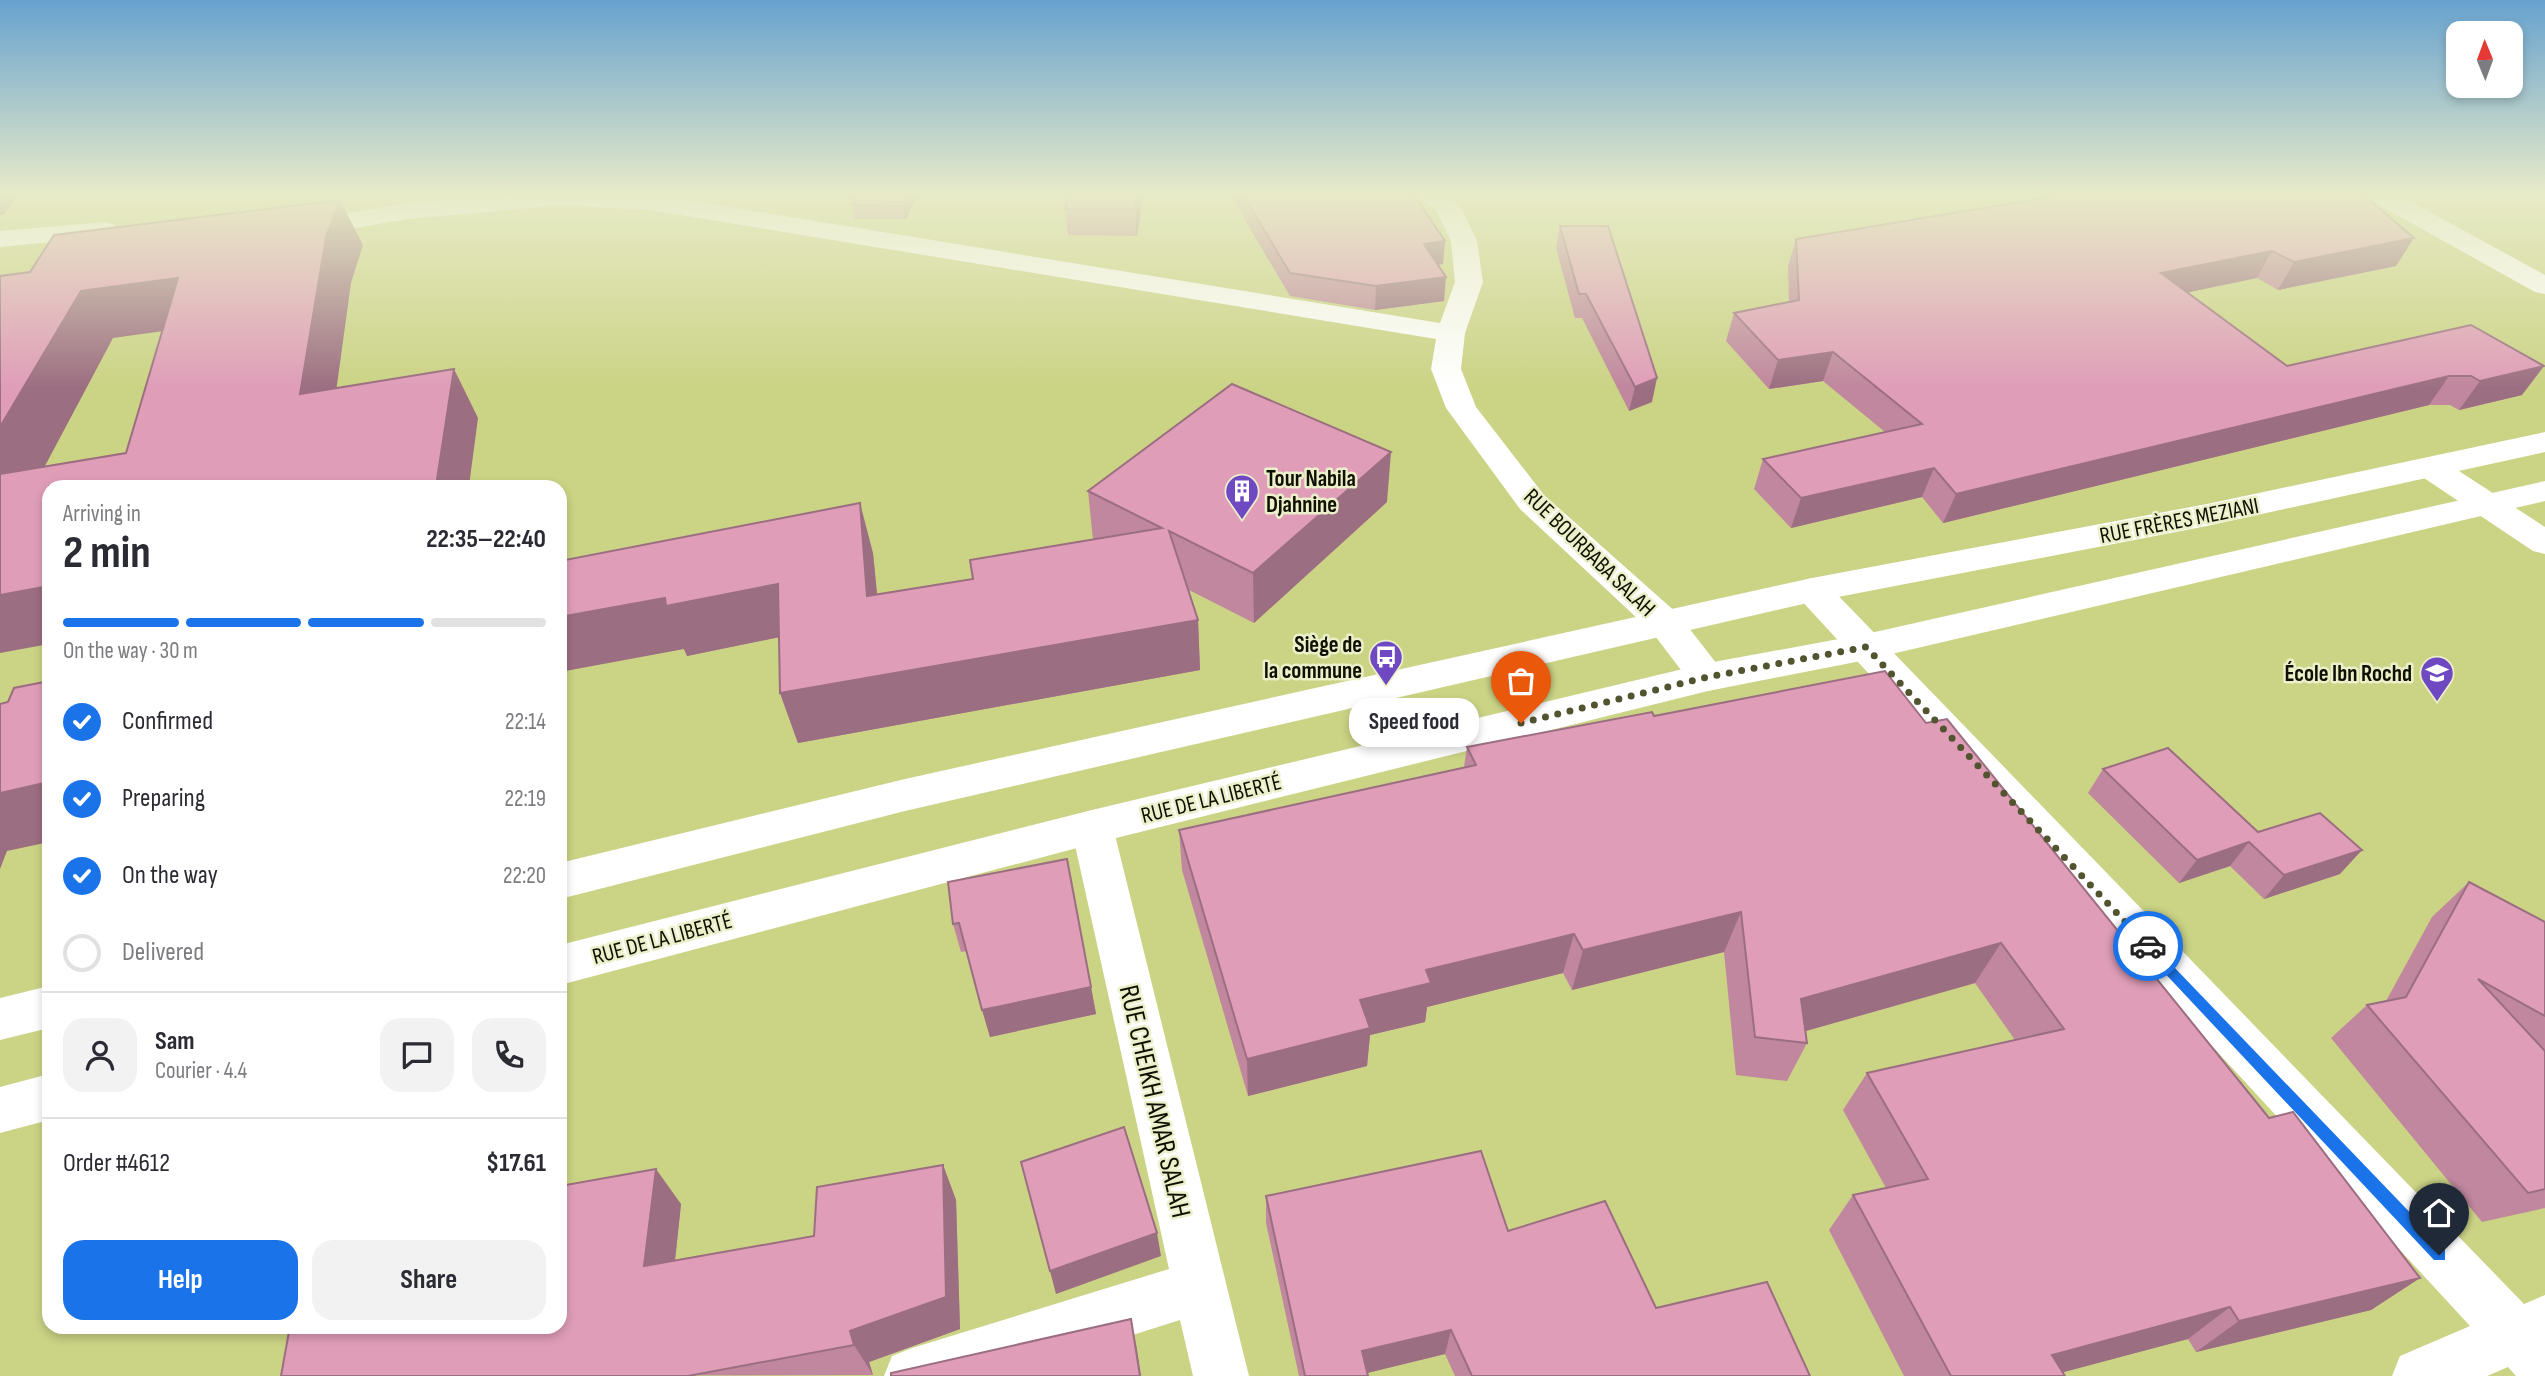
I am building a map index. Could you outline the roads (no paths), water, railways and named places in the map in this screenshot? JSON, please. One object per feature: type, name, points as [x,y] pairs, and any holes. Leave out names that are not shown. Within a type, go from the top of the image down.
[{"type":"street","points":[[1033,259],[1451,333]]},
{"type":"street","name":"RUE BOURBABA SALAH","points":[[1466,259],[1469,282],[1451,333],[1446,369],[1461,408],[1532,502],[1665,623],[1708,677]]},
{"type":"street","points":[[2496,259],[2545,286]]},
{"type":"street","name":"RUE FRÈRES MEZIANI","points":[[1812,590],[2207,515],[2545,442]]},
{"type":"street","points":[[2430,467],[2545,543]]},
{"type":"street","points":[[1866,647],[2490,506],[2545,491]]},
{"type":"street","points":[[567,879],[905,795],[1812,590],[2535,1342],[2420,1376]]},
{"type":"street","name":"RUE DE LA LIBERTÉ","points":[[567,963],[1092,827],[1708,677],[1866,647]]},
{"type":"street","name":"RUE CHEIKH AMAR SALAH","points":[[1092,827],[1221,1376]]},
{"type":"street","points":[[0,1019],[42,1009]]},
{"type":"street","points":[[0,1110],[42,1099]]},
{"type":"street","points":[[912,1376],[1200,1287]]},
{"type":"place","name":"Tour Nabila Djahnine","points":[[1242,521]]},
{"type":"place","name":"Siège de la commune","points":[[1386,687]]},
{"type":"place","name":"École Ibn Rochd","points":[[2437,703]]},
{"type":"place","name":"Speed food","points":[[1521,723]]}]
